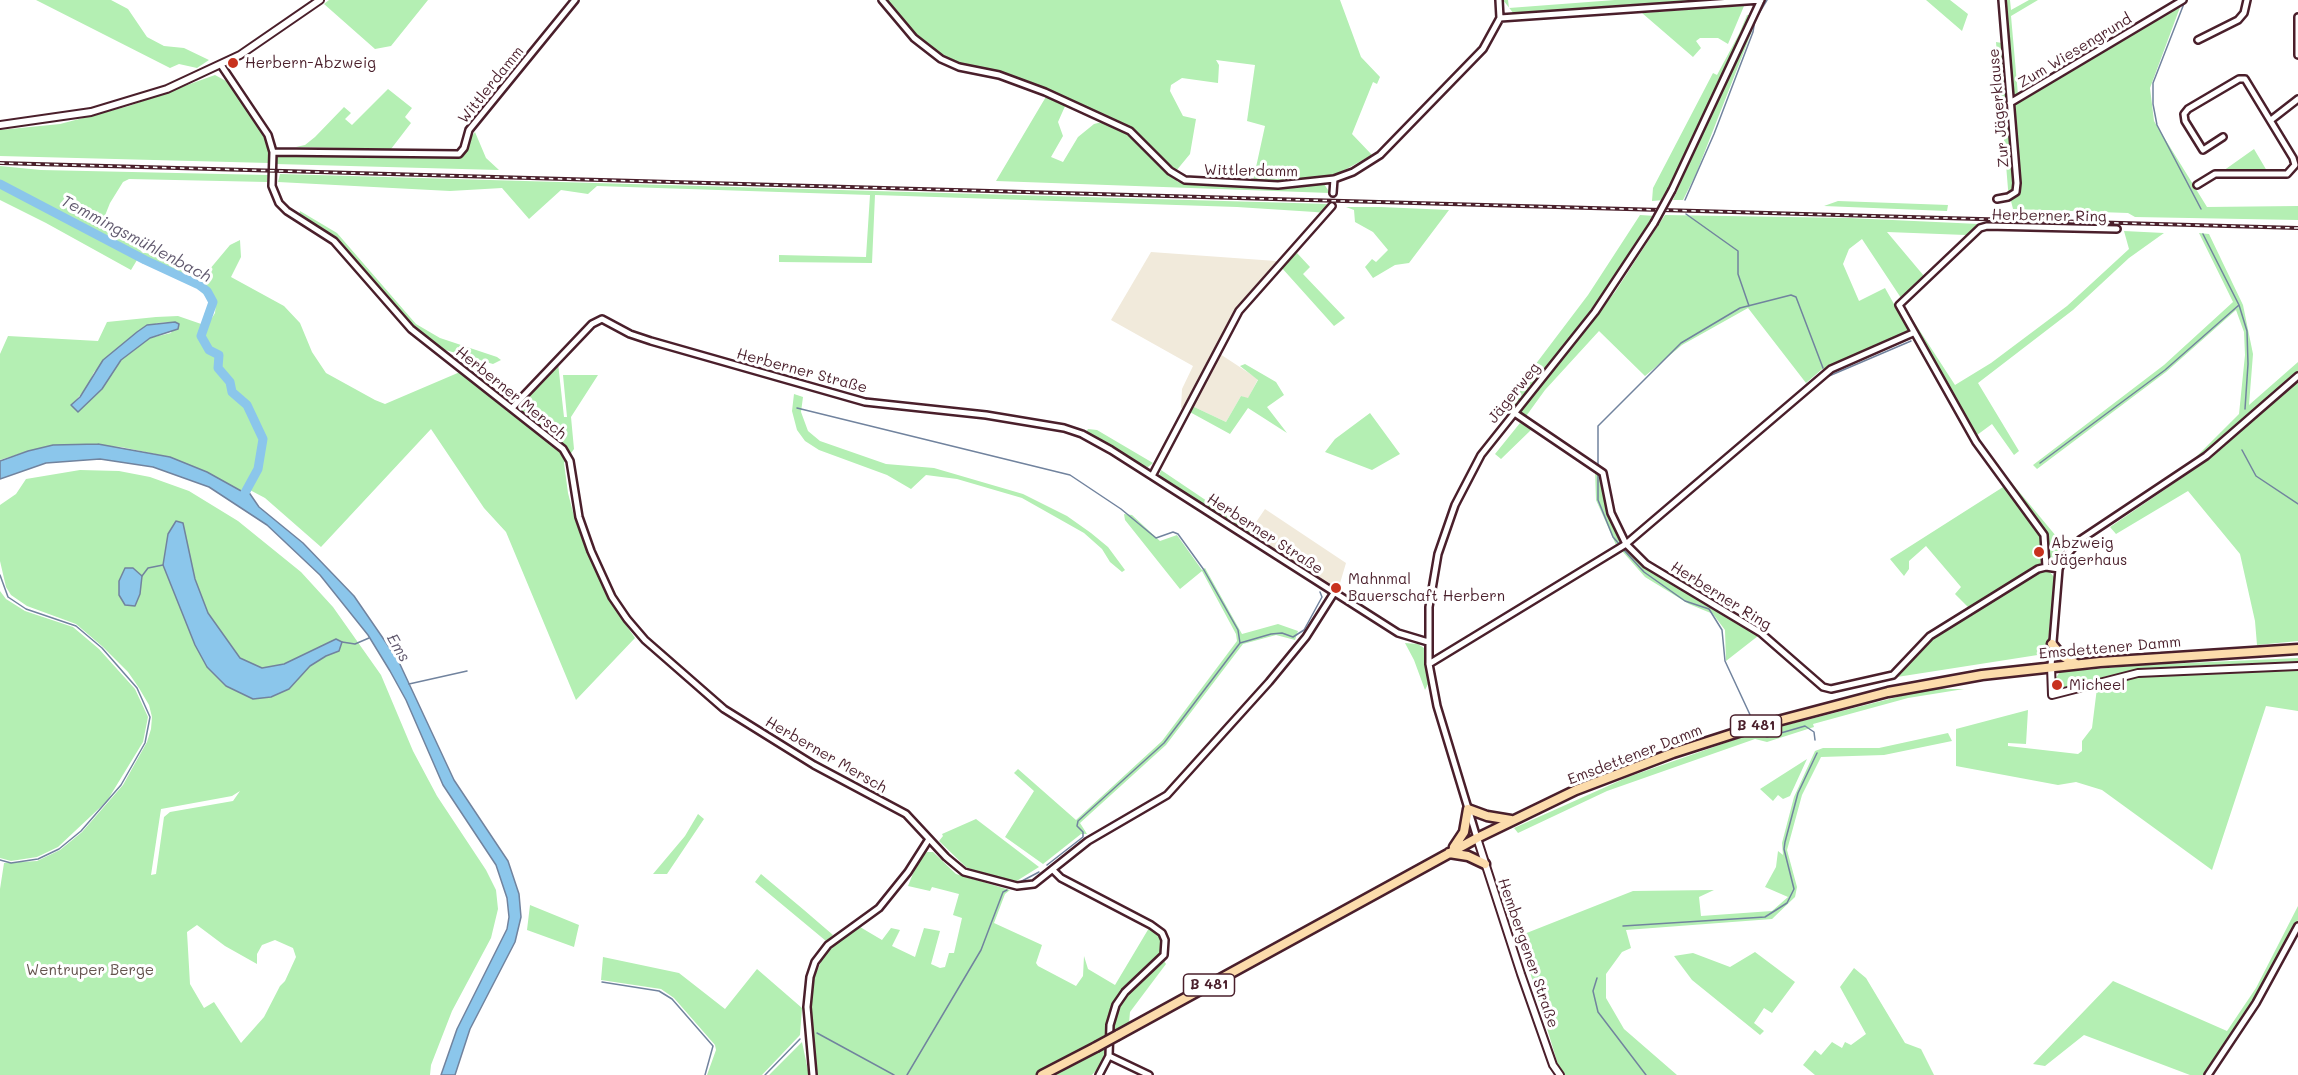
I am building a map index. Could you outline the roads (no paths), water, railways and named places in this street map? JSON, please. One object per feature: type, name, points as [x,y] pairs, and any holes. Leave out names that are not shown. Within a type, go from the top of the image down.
[{"type":"main road","points":[[2052,644],[2061,654],[2076,664]]},
{"type":"main road","name":"Emsdettener Damm","points":[[1042,1075],[1477,838],[1576,790],[1673,753],[1751,728],[1887,692],[1982,675],[2051,666],[2298,649]]},
{"type":"main road","points":[[1485,864],[1468,856],[1448,853],[1464,832],[1468,809],[1493,818],[1514,820]]},
{"type":"street","points":[[0,125],[55,119],[112,107],[167,89],[221,64],[285,27],[320,0]]},
{"type":"street","name":"Wittlerdamm","points":[[273,152],[459,154],[464,148],[469,130],[575,0]]},
{"type":"street","name":"Wittlerdamm","points":[[882,0],[914,38],[941,59],[959,67],[999,75],[1045,92],[1131,131],[1170,171],[1185,180],[1278,185],[1334,179],[1368,164],[1390,146],[1483,49],[1500,18]]},
{"type":"street","points":[[1499,0],[1500,18],[1761,0]]},
{"type":"street","name":"Jägerweg","points":[[1477,838],[1437,706],[1429,664],[1428,642],[1433,580],[1447,527],[1468,478],[1513,412],[1595,312],[1654,223],[1672,190],[1761,0]]},
{"type":"street","name":"Zur Jägerklause","points":[[1996,199],[2008,197],[2016,192],[2018,183],[2002,0]]},
{"type":"street","points":[[2198,40],[2238,20],[2244,13],[2247,0]]},
{"type":"street","name":"Zum Wiesengrund","points":[[2010,103],[2182,1]]},
{"type":"street","points":[[2298,17],[2298,55]]},
{"type":"street","name":"Herberner Mersch","points":[[221,64],[264,127],[273,152],[272,186],[279,203],[287,211],[334,241],[406,324],[563,449],[570,461],[579,517],[591,551],[612,597],[645,640],[724,709],[814,765],[906,814],[964,872],[1025,887],[1034,884],[1088,841],[1167,795],[1269,682],[1306,637],[1334,593]]},
{"type":"street","points":[[2197,184],[2216,174],[2287,174],[2292,170],[2294,158],[2244,78],[2188,109],[2184,114],[2203,150],[2223,137]]},
{"type":"street","points":[[2271,120],[2298,99]]},
{"type":"street","points":[[1333,193],[1334,179]]},
{"type":"street","points":[[1152,476],[1239,310],[1332,206]]},
{"type":"street","name":"Herberner Ring","points":[[1513,412],[1603,473],[1611,513],[1626,544],[1646,564],[1761,633],[1823,687],[1831,689],[1893,675],[1930,636],[2038,569],[2046,567],[2044,535],[1976,442],[1899,305],[1980,228],[1987,226],[2117,229]]},
{"type":"street","name":"Herberner Straße","points":[[513,407],[592,324],[602,319],[630,334],[651,341],[865,402],[987,415],[1064,428],[1082,434],[1152,476],[1398,633],[1428,642]]},
{"type":"street","points":[[1429,664],[1626,544],[1831,369],[1913,333]]},
{"type":"street","points":[[2298,376],[2206,456],[2080,540],[2064,558],[2059,569],[2052,644],[2052,695],[2138,673],[2298,666]]},
{"type":"street","points":[[2046,567],[2059,569]]},
{"type":"street","name":"Hembergener Straße","points":[[1477,838],[1521,974],[1554,1065],[1560,1075]]},
{"type":"street","points":[[813,1075],[807,1007],[810,977],[815,962],[828,945],[879,908],[908,872],[929,839]]},
{"type":"street","points":[[1053,870],[1061,878],[1151,925],[1162,933],[1166,940],[1164,956],[1125,992],[1116,1005],[1110,1025],[1109,1056],[1099,1075]]},
{"type":"street","points":[[2208,1075],[2256,1003],[2298,926]]},
{"type":"street","points":[[1109,1056],[1149,1075]]},
{"type":"water","points":[[175,322],[179,324],[178,329],[150,338],[121,360],[102,389],[78,412],[71,405],[80,397],[103,360],[137,332],[147,325]]},
{"type":"water","points":[[98,444],[170,457],[207,472],[243,492],[248,491],[259,507],[303,543],[354,596],[398,660],[454,780],[508,861],[519,894],[521,917],[515,942],[470,1029],[455,1075],[441,1075],[457,1029],[507,929],[509,917],[507,898],[496,865],[443,785],[406,700],[390,671],[368,635],[320,575],[267,525],[209,487],[153,467],[100,459],[46,463],[0,479],[0,461],[28,451],[53,445]]},
{"type":"water","points":[[176,521],[183,523],[195,579],[208,613],[240,658],[262,668],[284,664],[336,639],[342,642],[339,651],[310,666],[289,689],[271,697],[253,699],[226,686],[207,667],[195,645],[163,565],[168,534]]},
{"type":"water","points":[[125,568],[133,568],[142,576],[140,594],[135,606],[125,605],[119,595],[119,581]]},
{"type":"waterway","points":[[1685,200],[1714,134],[1753,32],[1755,20],[1767,0]]},
{"type":"waterway","points":[[2185,1],[2153,83],[2153,104],[2157,125],[2201,209]]},
{"type":"waterway","name":"Temmingsmühlenbach","points":[[0,184],[207,291],[213,302],[201,336],[209,350],[219,355],[218,368],[230,382],[232,392],[247,405],[263,439],[258,469],[241,500]]},
{"type":"waterway","points":[[1686,214],[1738,251],[1738,274],[1749,306]]},
{"type":"waterway","points":[[2203,234],[2239,305],[2247,331],[2248,364],[2245,409]]},
{"type":"waterway","points":[[1598,468],[1598,426],[1681,343],[1740,308],[1791,295],[1796,297],[1823,368]]},
{"type":"waterway","points":[[2040,463],[2165,370],[2239,305]]},
{"type":"waterway","points":[[1829,376],[1911,341]]},
{"type":"waterway","points":[[797,408],[1070,475],[1121,509],[1156,538],[1173,532],[1178,534],[1204,570],[1238,630],[1240,643]]},
{"type":"waterway","points":[[2242,450],[2256,476],[2298,504]]},
{"type":"waterway","points":[[1598,473],[1598,500],[1613,537],[1620,545]]},
{"type":"waterway","points":[[1623,549],[1644,572],[1685,601],[1709,609],[1722,630],[1725,661],[1752,719]]},
{"type":"waterway","points":[[142,576],[148,568],[163,565]]},
{"type":"waterway","points":[[0,575],[8,597],[26,609],[76,626],[102,648],[137,688],[150,717],[145,743],[121,785],[81,831],[59,849],[38,859],[11,863],[0,860]]},
{"type":"waterway","points":[[1047,865],[1083,837],[1083,832],[1077,826],[1078,821],[1164,743],[1240,643],[1271,634],[1282,633],[1293,637],[1304,630],[1322,597],[1320,592]]},
{"type":"waterway","points":[[342,642],[355,644],[369,638]]},
{"type":"waterway","points":[[409,684],[467,671]]},
{"type":"waterway","points":[[1761,734],[1767,737],[1805,726],[1814,732],[1815,740]]},
{"type":"waterway","points":[[1623,926],[1765,917],[1787,903],[1794,889],[1784,849],[1785,842],[1798,793],[1817,753]]},
{"type":"waterway","points":[[1020,882],[1039,872]]},
{"type":"waterway","points":[[907,1075],[981,950],[1003,892],[1007,890]]},
{"type":"waterway","points":[[1597,978],[1593,991],[1598,1012],[1646,1075]]},
{"type":"waterway","points":[[602,982],[659,991],[672,999],[713,1046],[705,1075]]},
{"type":"waterway","points":[[817,1033],[894,1075]]},
{"type":"waterway","points":[[765,1075],[800,1039]]},
{"type":"tunnel","points":[[1332,206],[1333,193]]},
{"type":"railway","points":[[0,163],[2298,228]]},
{"type":"place","name":"Herbern-Abzweig","points":[[233,63]]},
{"type":"place","name":"Abzweig Jägerhaus","points":[[2039,552]]},
{"type":"place","name":"Mahnmal Bauerschaft Herbern","points":[[1336,588]]},
{"type":"place","name":"Micheel","points":[[2057,685]]},
{"type":"water label","name":"Ems","points":[[398,648]]},
{"type":"park label","name":"Wentruper Berge","points":[[90,970]]}]
